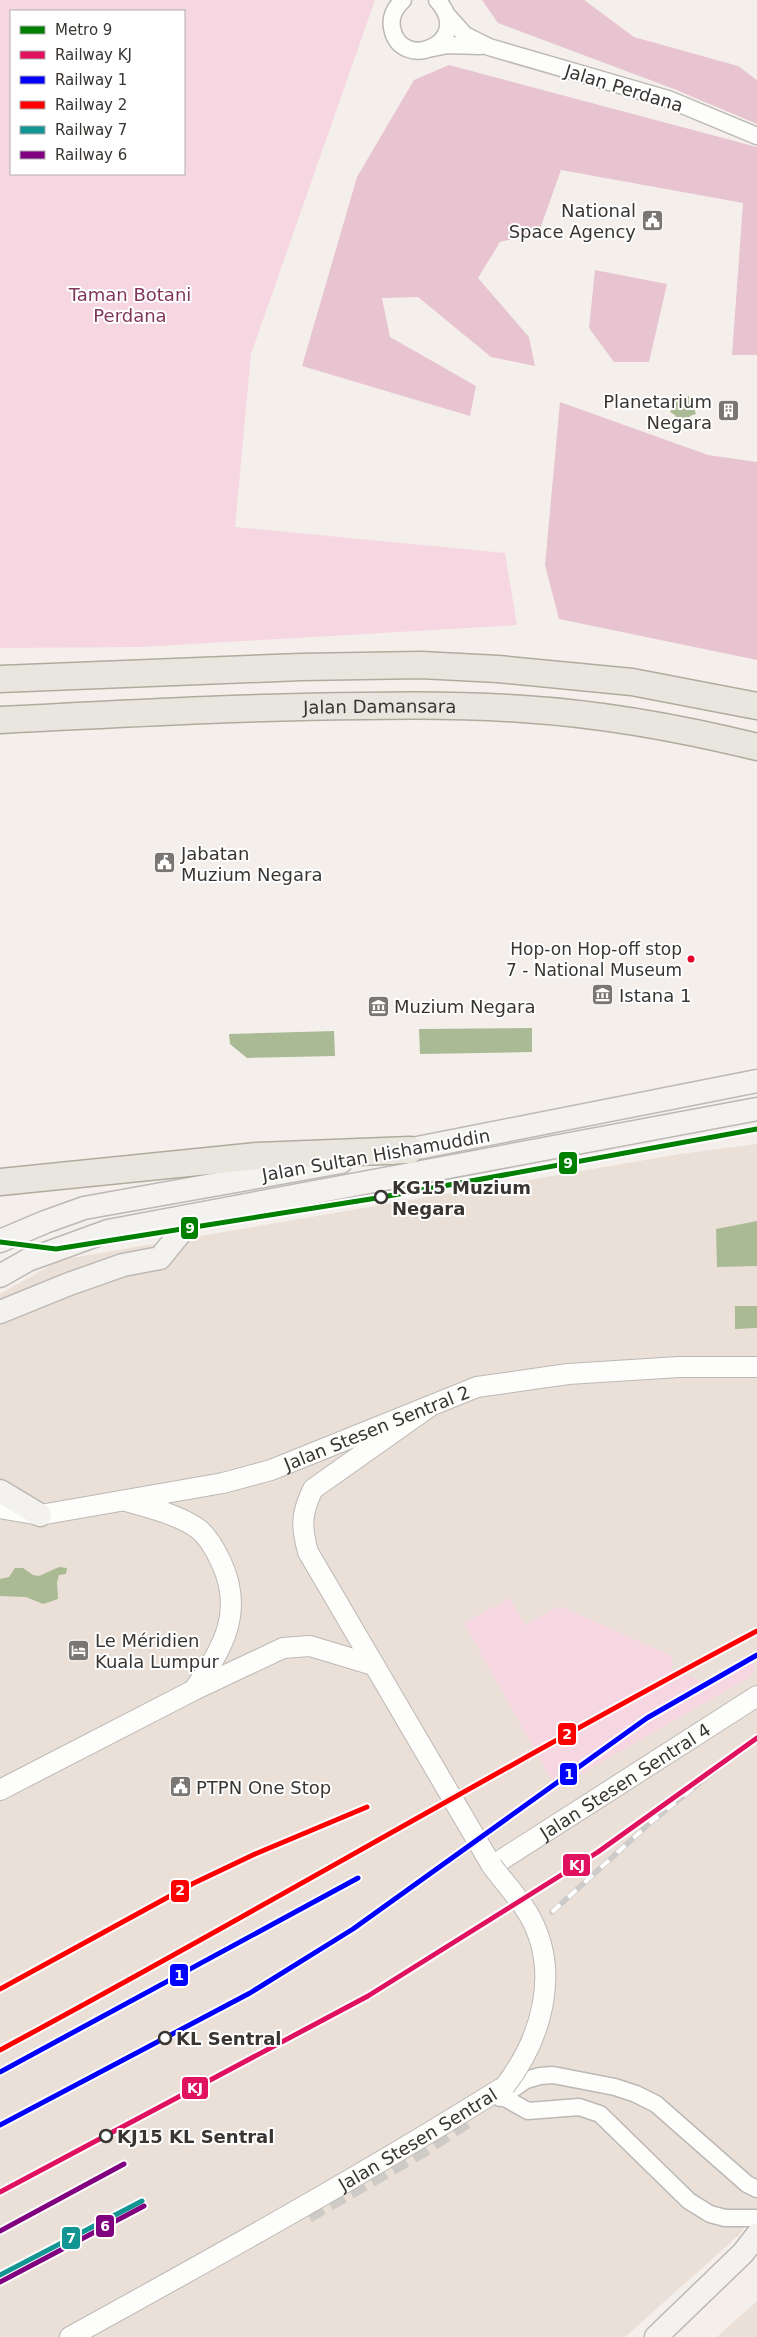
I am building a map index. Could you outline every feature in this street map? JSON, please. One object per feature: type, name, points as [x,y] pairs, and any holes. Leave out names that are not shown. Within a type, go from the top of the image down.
[{"type":"main road","points":[[0,679],[301,667],[420,665],[498,669],[632,682],[694,692],[757,706]]},
{"type":"main road","name":"Jalan Damansara","points":[[0,720],[302,706],[400,705],[523,709],[672,728],[757,747]]},
{"type":"main road","points":[[0,732],[53,729],[155,712]]},
{"type":"main road","name":"Jalan Sultan Hishamuddin","points":[[0,1241],[84,1208],[410,1150],[757,1081]]},
{"type":"main road","name":"Jalan Sultan Hishamuddin","points":[[0,1276],[28,1260],[108,1231],[752,1111]]},
{"type":"main road","points":[[0,1182],[257,1156],[410,1150]]},
{"type":"main road","points":[[0,1312],[69,1284],[123,1265],[160,1258],[194,1216]]},
{"type":"main road","points":[[0,1491],[40,1515]]},
{"type":"main road","points":[[656,2337],[750,2250],[757,2235]]},
{"type":"street","name":"Jalan Perdana","points":[[403,0],[392,15],[391,23],[397,39],[406,48],[424,51],[447,45],[489,47]]},
{"type":"street","name":"Jalan Perdana","points":[[437,0],[465,36],[489,47],[668,99],[757,136]]},
{"type":"street","points":[[433,48],[446,34],[448,16]]},
{"type":"street","name":"Jalan Stesen Sentral 2","points":[[0,1508],[40,1515],[223,1483],[271,1470],[477,1387],[568,1374],[679,1368],[757,1367]]},
{"type":"street","name":"Jalan Stesen Sentral","points":[[70,2337],[232,2247],[444,2125],[501,2095],[522,2064],[539,2022],[545,1990],[544,1951],[529,1915],[492,1866],[373,1665],[308,1552],[302,1531],[304,1509],[313,1489],[429,1407]]},
{"type":"street","points":[[124,1500],[173,1516],[198,1528],[217,1552],[230,1580],[231,1602],[224,1639],[217,1658],[194,1690]]},
{"type":"street","points":[[0,1790],[194,1690],[283,1648],[310,1646],[373,1665]]},
{"type":"street","name":"Jalan Stesen Sentral 4","points":[[492,1866],[757,1696]]},
{"type":"street","points":[[757,2189],[747,2184],[656,2104],[636,2094],[615,2087],[553,2075],[526,2080],[501,2095],[528,2111],[579,2107],[592,2110],[600,2114],[689,2201],[710,2214],[725,2218],[757,2218]]},
{"type":"shaded area","points":[[482,0],[584,0],[634,37],[738,66],[757,80],[757,124],[674,89],[498,23]]},
{"type":"shaded area","points":[[449,65],[757,147],[757,355],[732,355],[743,203],[561,170],[539,232],[500,242],[478,278],[529,337],[535,366],[491,357],[418,297],[382,298],[390,337],[476,386],[470,416],[302,366],[357,177],[414,80]]},
{"type":"shaded area","points":[[595,270],[667,284],[649,362],[614,362],[589,328]]},
{"type":"shaded area","points":[[679,394],[685,397],[689,396],[696,403],[694,408],[696,414],[690,416],[688,421],[683,418],[677,420],[675,415],[670,412],[673,407],[671,402],[676,400]]},
{"type":"shaded area","points":[[560,402],[708,455],[757,462],[757,660],[559,619],[545,565]]},
{"type":"shaded area","points":[[532,1028],[532,1052],[420,1054],[419,1029]]},
{"type":"shaded area","points":[[334,1031],[335,1056],[247,1058],[230,1044],[229,1034]]},
{"type":"shaded area","name":"KL Sentral","points":[[757,1144],[757,2208],[739,2235],[625,2337],[0,2337],[0,1294],[60,1260],[680,1154]]},
{"type":"shaded area","points":[[757,1221],[757,1266],[717,1267],[716,1229]]},
{"type":"shaded area","points":[[735,1306],[757,1306],[757,1328],[735,1329]]},
{"type":"shaded area","points":[[59,1567],[67,1568],[66,1574],[59,1575],[57,1582],[58,1599],[43,1604],[26,1597],[0,1596],[0,1579],[9,1577],[15,1568],[23,1568],[33,1575],[39,1576]]},
{"type":"shaded area","points":[[757,2301],[757,2337],[717,2337]]},
{"type":"green space","name":"Taman Botani Perdana","points":[[0,0],[375,0],[251,354],[235,527],[505,553],[517,625],[141,647],[0,648]]},
{"type":"green space","points":[[510,1598],[525,1625],[560,1606],[672,1656],[672,1669],[705,1683],[751,1658],[754,1670],[750,1677],[556,1788],[464,1623]]},
{"type":"tunnel","points":[[308,2215],[422,2150],[467,2120]]},
{"type":"railway","points":[[552,1912],[650,1823],[723,1764]]},
{"type":"metro line","name":"9","points":[[0,1242],[56,1249],[377,1198],[757,1129]]},
{"type":"rail line","name":"2","points":[[0,2050],[190,1946],[567,1734],[757,1631]]},
{"type":"rail line","name":"1","points":[[0,2125],[250,1993],[353,1929],[647,1718],[757,1655]]},
{"type":"rail line","name":"KJ","points":[[0,2192],[368,1996],[598,1852],[757,1738]]},
{"type":"rail line","name":"2","points":[[0,1989],[192,1884],[255,1854],[367,1807]]},
{"type":"rail line","name":"1","points":[[0,2072],[358,1878]]},
{"type":"rail line","name":"6","points":[[0,2231],[124,2164]]},
{"type":"rail line","name":"7","points":[[0,2275],[142,2201]]},
{"type":"rail line","name":"6","points":[[0,2282],[144,2206]]},
{"type":"place","name":"National Space Agency","points":[[652,220]]},
{"type":"place","name":"Planetarium Negara","points":[[728,411]]},
{"type":"place","name":"Jabatan Muzium Negara","points":[[165,863]]},
{"type":"place","name":"Hop-on Hop-off stop 7 - National Museum","points":[[691,959]]},
{"type":"place","name":"Istana 1","points":[[603,995]]},
{"type":"place","name":"Muzium Negara","points":[[378,1006]]},
{"type":"place","name":"KG15 Muzium Negara","points":[[381,1197]]},
{"type":"place","name":"Le Méridien Kuala Lumpur","points":[[79,1650]]},
{"type":"place","name":"PTPN One Stop","points":[[180,1787]]},
{"type":"place","name":"KL Sentral","points":[[165,2038]]},
{"type":"place","name":"KJ15 KL Sentral","points":[[106,2136]]}]
